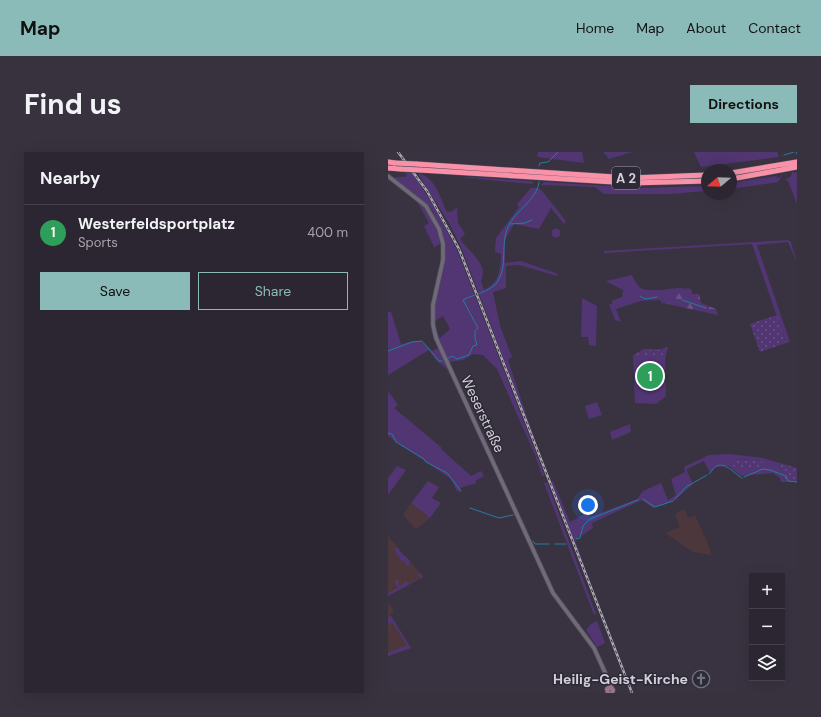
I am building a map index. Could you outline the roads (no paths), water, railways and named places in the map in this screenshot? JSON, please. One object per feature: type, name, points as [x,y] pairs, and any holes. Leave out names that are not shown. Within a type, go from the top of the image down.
[{"type":"highway","name":"A 2","points":[[388,162],[630,183],[701,181]]},
{"type":"highway","points":[[737,178],[789,166],[797,162]]},
{"type":"highway","points":[[789,166],[797,167]]},
{"type":"highway","name":"A 2","points":[[388,168],[530,174]]},
{"type":"highway","points":[[737,172],[780,168]]},
{"type":"highway","name":"A 2","points":[[545,175],[630,178],[701,175]]},
{"type":"main road","points":[[603,693],[611,691]]},
{"type":"street","name":"Weserstraße","points":[[388,176],[426,206],[439,229],[443,244],[443,260],[433,304],[433,325],[436,338],[552,593],[594,648],[601,661],[611,691]]},
{"type":"waterway","points":[[539,166],[540,163],[548,162],[558,152]]},
{"type":"waterway","points":[[784,155],[794,152]]},
{"type":"waterway","points":[[448,358],[452,356],[457,359],[469,355],[473,346],[477,345],[475,331],[478,328],[463,300],[491,288],[498,281],[503,268],[504,240],[508,227],[511,221],[530,200],[539,182]]},
{"type":"waterway","points":[[510,224],[525,223],[532,220]]},
{"type":"waterway","points":[[640,296],[645,299],[657,297]]},
{"type":"waterway","points":[[682,300],[706,308]]},
{"type":"waterway","points":[[388,351],[412,342],[422,341],[439,361],[442,361]]},
{"type":"waterway","points":[[388,433],[392,434],[396,442],[424,459],[426,462],[447,473],[461,491]]},
{"type":"waterway","points":[[709,474],[713,469],[721,465],[742,478]]},
{"type":"waterway","points":[[744,477],[763,469],[786,476],[788,481],[797,482]]},
{"type":"waterway","points":[[675,499],[686,487],[707,475]]},
{"type":"waterway","points":[[643,499],[655,507],[673,501]]},
{"type":"waterway","points":[[576,539],[580,538],[583,526],[590,519],[638,500]]},
{"type":"waterway","points":[[470,508],[499,518],[513,515]]},
{"type":"waterway","points":[[533,541],[535,544],[549,544]]},
{"type":"waterway","points":[[555,544],[566,544]]},
{"type":"railway","points":[[398,152],[427,191],[459,249],[632,693]]},
{"type":"place","name":"Westerfeldsportplatz","points":[[650,376]]},
{"type":"place","name":"Heilig-Geist-Kirche","points":[[701,679]]}]
